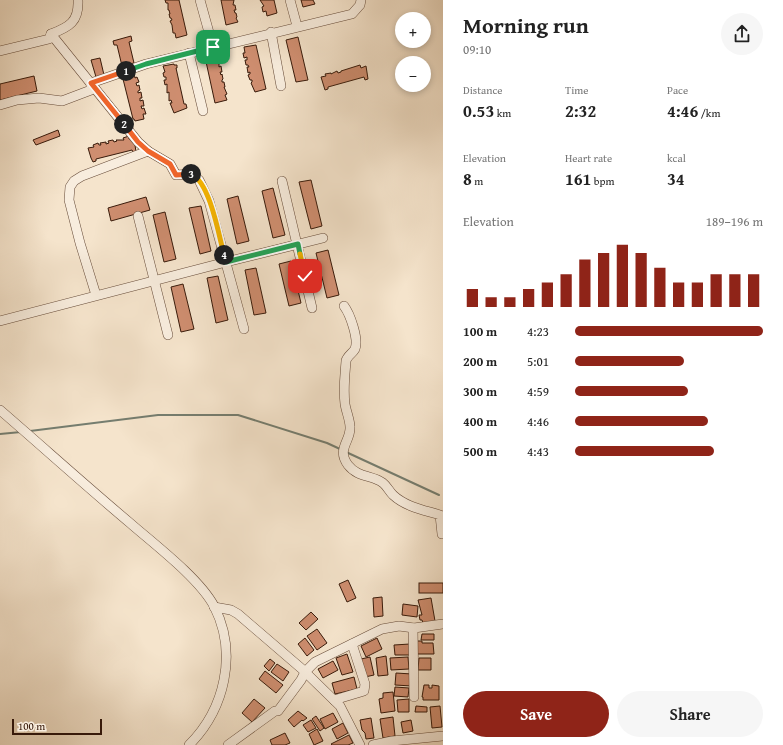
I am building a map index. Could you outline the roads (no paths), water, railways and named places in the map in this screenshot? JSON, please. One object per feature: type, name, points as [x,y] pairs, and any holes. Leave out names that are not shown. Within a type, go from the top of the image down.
[{"type":"street","points":[[0,51],[49,39],[51,34],[68,27],[74,20],[78,0]]},
{"type":"street","points":[[200,0],[213,47]]},
{"type":"street","points":[[290,0],[297,26]]},
{"type":"street","points":[[91,83],[146,64],[271,32],[352,14],[360,5],[361,0]]},
{"type":"street","points":[[271,32],[281,86]]},
{"type":"street","points":[[51,34],[138,142],[148,151],[170,164],[176,175],[192,174],[199,180],[209,201],[244,329]]},
{"type":"street","points":[[189,53],[203,111]]},
{"type":"street","points":[[0,105],[17,100],[39,98],[62,101],[91,90],[91,83]]},
{"type":"street","points":[[96,296],[80,244],[69,200],[70,187],[74,181],[82,176],[148,151]]},
{"type":"street","points":[[282,181],[312,308]]},
{"type":"street","points":[[138,216],[168,335]]},
{"type":"street","points":[[0,321],[323,238]]},
{"type":"street","points":[[344,306],[349,314],[352,330],[356,340],[355,348],[347,358],[344,382],[345,403],[350,428],[343,453],[348,465],[364,476],[384,484],[401,501],[420,510],[440,515],[443,534]]},
{"type":"street","points":[[0,410],[171,558],[207,595],[218,609],[226,651],[223,686],[217,706],[207,723],[189,745]]},
{"type":"street","points":[[218,609],[231,610],[244,618],[305,672],[340,706],[360,745]]},
{"type":"street","points":[[228,745],[275,711],[278,711],[301,680],[305,672],[315,662],[382,629],[399,626],[413,628],[443,624]]},
{"type":"street","points":[[413,628],[414,697]]},
{"type":"street","points":[[334,700],[364,691],[365,684],[352,644]]},
{"type":"street","points":[[373,745],[427,741],[443,736]]},
{"type":"waterway","points":[[30,431],[158,415],[238,415],[327,443],[340,449]]},
{"type":"waterway","points":[[0,434],[21,432]]},
{"type":"waterway","points":[[346,452],[439,495]]}]
